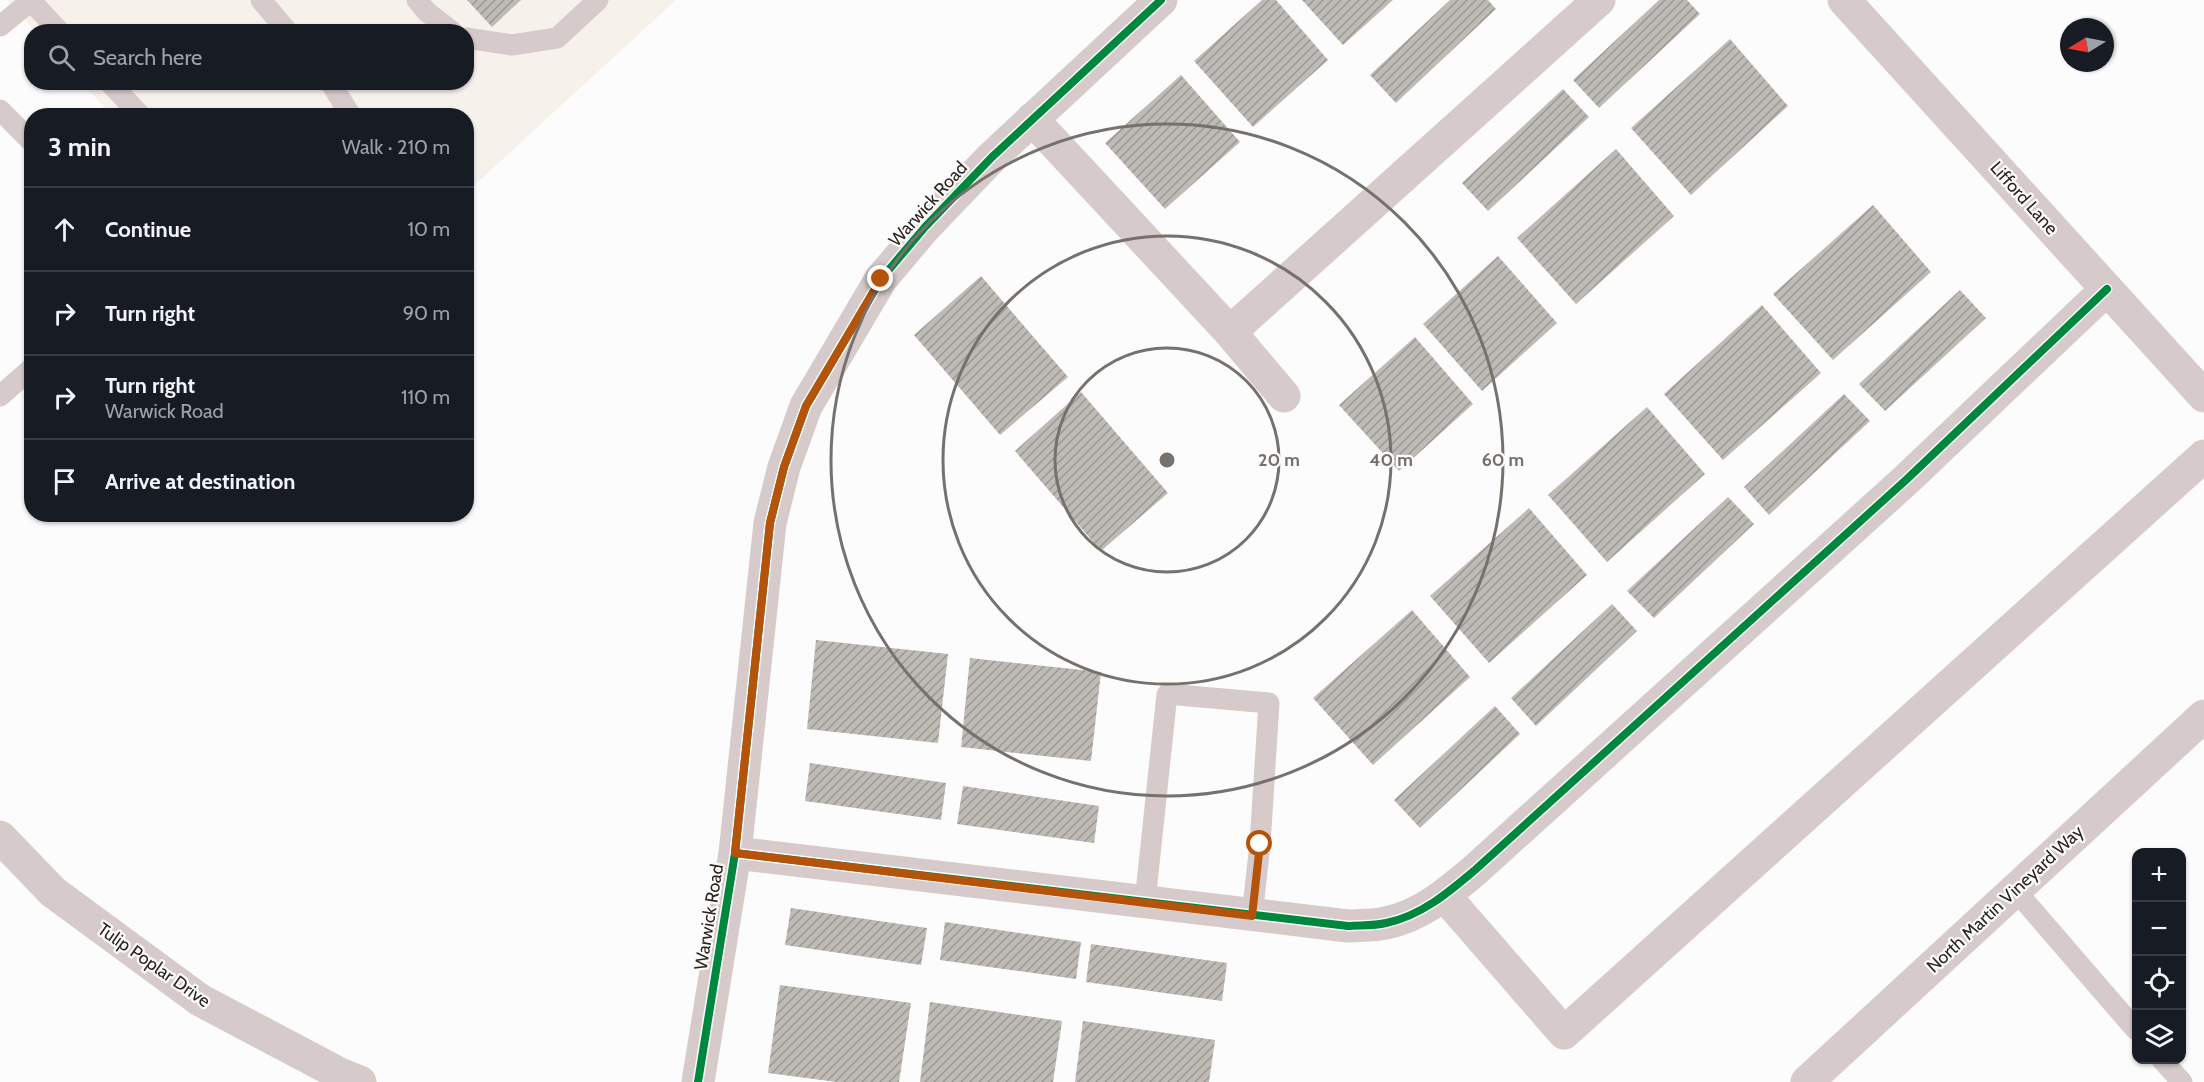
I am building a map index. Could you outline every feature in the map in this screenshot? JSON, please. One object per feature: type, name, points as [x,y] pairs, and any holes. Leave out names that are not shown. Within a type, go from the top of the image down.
[{"type":"street","name":"Warwick Road","points":[[698,1082],[735,853],[770,523],[784,467],[806,406],[881,279],[992,157],[1161,0]]},
{"type":"street","points":[[1230,332],[1599,0]]},
{"type":"street","name":"Lifford Lane","points":[[1844,0],[2204,396]]},
{"type":"street","points":[[1032,119],[1230,332],[1284,396]]},
{"type":"street","points":[[735,853],[1348,926],[1386,923],[1418,912],[1444,895],[1484,862],[1907,479],[2107,289]]},
{"type":"street","points":[[1444,895],[1564,1033],[2204,456]]},
{"type":"street","name":"North Martin Vineyard Way","points":[[1807,1082],[2204,716]]},
{"type":"street","name":"Tulip Poplar Drive","points":[[0,837],[53,892],[200,1000],[340,1074],[360,1082]]},
{"type":"lane","points":[[261,0],[281,24]]},
{"type":"lane","points":[[417,0],[427,12],[443,24]]},
{"type":"lane","points":[[474,39],[512,45],[557,38],[598,0]]},
{"type":"lane","points":[[1,22],[32,1],[53,24]]},
{"type":"lane","points":[[117,90],[133,108]]},
{"type":"lane","points":[[335,90],[346,108]]},
{"type":"lane","points":[[0,110],[24,134]]},
{"type":"lane","points":[[0,396],[24,375]]},
{"type":"lane","points":[[1145,902],[1167,694],[1269,703],[1260,844],[1252,916]]},
{"type":"lane","points":[[2015,890],[2132,1025]]},
{"type":"lane","points":[[2166,1064],[2182,1082]]},
{"type":"shaded area","points":[[7,0],[676,0],[474,186],[474,108],[105,108],[89,90],[474,90],[474,24],[29,24]]},
{"type":"building","points":[[467,0],[521,0],[492,27]]},
{"type":"building","points":[[1262,0],[1276,0],[1328,60],[1253,127],[1194,61]]},
{"type":"building","points":[[1302,0],[1393,0],[1343,45]]},
{"type":"building","points":[[1450,0],[1488,0],[1496,9],[1396,103],[1370,75]]},
{"type":"building","points":[[1659,0],[1687,0],[1700,14],[1599,108],[1573,80]]},
{"type":"building","points":[[1730,39],[1788,106],[1691,195],[1631,128]]},
{"type":"building","points":[[1181,75],[1240,142],[1165,209],[1105,143]]},
{"type":"building","points":[[1563,89],[1589,117],[1488,211],[1462,183]]},
{"type":"building","points":[[1616,149],[1674,216],[1576,304],[1517,238]]},
{"type":"building","points":[[1873,205],[1931,272],[1833,360],[1773,294]]},
{"type":"building","points":[[1498,256],[1557,323],[1482,391],[1423,324]]},
{"type":"building","points":[[981,276],[1068,377],[1000,435],[914,335]]},
{"type":"building","points":[[1960,290],[1986,318],[1885,411],[1859,384]]},
{"type":"building","points":[[1762,305],[1821,373],[1723,460],[1664,394]]},
{"type":"building","points":[[1415,337],[1473,404],[1399,471],[1339,405]]},
{"type":"building","points":[[1081,392],[1168,493],[1101,551],[1015,451]]},
{"type":"building","points":[[1844,394],[1870,421],[1769,515],[1744,487]]},
{"type":"building","points":[[1647,407],[1705,474],[1607,562],[1548,495]]},
{"type":"building","points":[[1728,497],[1754,524],[1654,618],[1627,591]]},
{"type":"building","points":[[1529,508],[1587,575],[1489,663],[1430,596]]},
{"type":"building","points":[[1612,604],[1637,631],[1536,726],[1511,698]]},
{"type":"building","points":[[1412,610],[1470,677],[1373,765],[1313,698]]},
{"type":"building","points":[[816,640],[948,654],[938,743],[807,729]]},
{"type":"building","points":[[970,658],[1101,672],[1091,761],[961,747]]},
{"type":"building","points":[[1495,706],[1520,734],[1420,828],[1394,800]]},
{"type":"building","points":[[810,763],[946,783],[941,820],[805,801]]},
{"type":"building","points":[[963,786],[1099,806],[1094,843],[957,824]]},
{"type":"building","points":[[791,908],[927,928],[921,965],[785,945]]},
{"type":"building","points":[[945,922],[1081,942],[1076,979],[940,960]]},
{"type":"building","points":[[1091,944],[1227,963],[1222,1001],[1086,982]]},
{"type":"building","points":[[780,985],[911,1003],[899,1082],[837,1082],[768,1073]]},
{"type":"building","points":[[930,1002],[1062,1021],[1053,1082],[920,1082]]},
{"type":"building","points":[[1083,1021],[1215,1040],[1209,1082],[1075,1082]]},
{"type":"cycle path","points":[[698,1082],[735,853],[770,523],[784,467],[806,406],[881,279],[925,227],[992,157],[1161,0]]},
{"type":"cycle path","points":[[735,853],[1348,926],[1381,924],[1399,920],[1445,895],[1475,870],[1907,479],[2107,289]]},
{"type":"route","points":[[881,279],[806,406],[784,467],[770,523],[735,853],[1252,916],[1260,844]]}]
